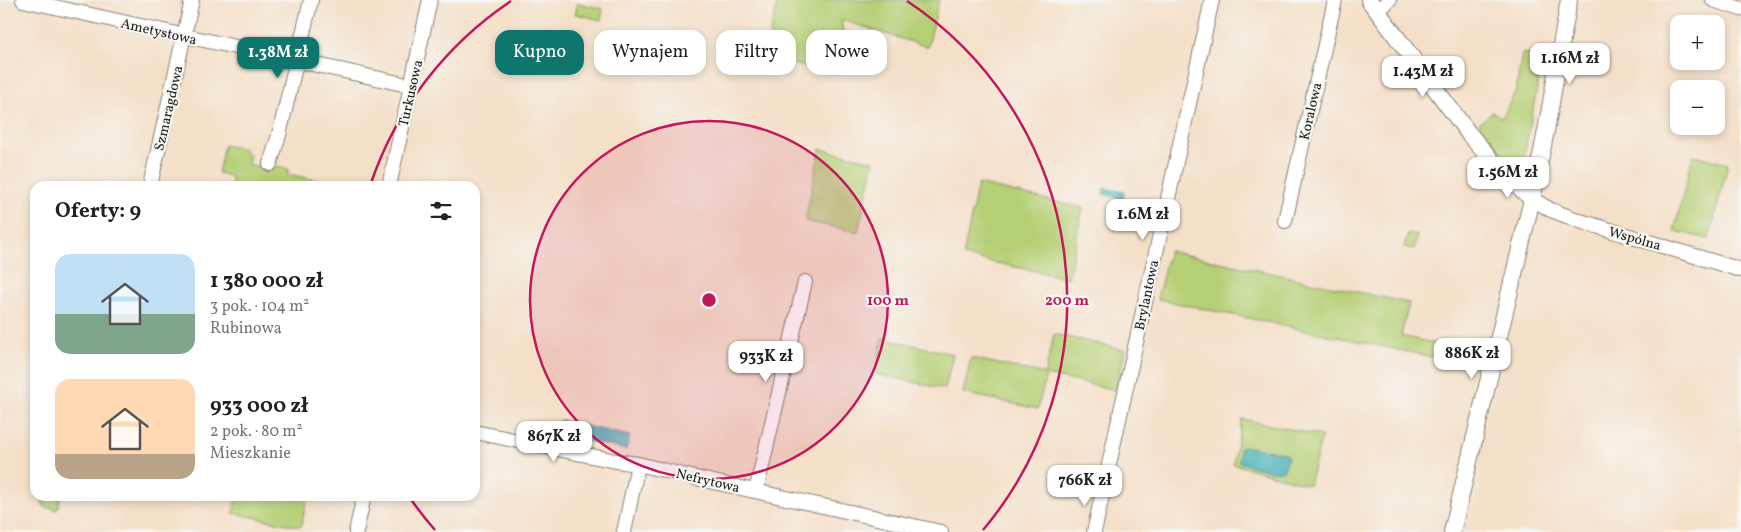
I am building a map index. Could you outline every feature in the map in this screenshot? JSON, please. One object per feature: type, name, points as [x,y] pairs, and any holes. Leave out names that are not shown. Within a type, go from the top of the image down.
[{"type":"street","name":"Ametystowa","points":[[23,0],[412,86]]},
{"type":"street","name":"Szmaragdowa","points":[[151,181],[192,0]]},
{"type":"street","points":[[270,164],[311,0]]},
{"type":"street","name":"Turkusowa","points":[[390,181],[430,0]]},
{"type":"street","name":"Brylantowa","points":[[1094,532],[1212,0]]},
{"type":"street","name":"Koralowa","points":[[1285,221],[1335,0]]},
{"type":"street","points":[[1452,532],[1532,199],[1569,0]]},
{"type":"street","points":[[1713,0],[1741,9]]},
{"type":"street","points":[[1379,4],[1469,134],[1504,175],[1532,199]]},
{"type":"street","name":"Wspólna","points":[[1532,199],[1550,210],[1580,221],[1741,270]]},
{"type":"street","points":[[756,491],[805,282]]},
{"type":"street","name":"Nefrytowa","points":[[480,433],[638,464],[924,530],[940,532]]},
{"type":"street","points":[[624,532],[638,464]]},
{"type":"street","points":[[356,532],[363,501]]},
{"type":"green space","points":[[778,0],[939,0],[928,47],[887,34],[887,30],[873,30],[841,20],[843,30],[806,30],[806,67],[796,64],[796,30],[771,30]]},
{"type":"green space","points":[[578,3],[603,9],[601,20],[575,14]]},
{"type":"green space","points":[[1522,53],[1543,57],[1524,157],[1517,159],[1516,163],[1509,162],[1479,123],[1493,112],[1502,118],[1516,90]]},
{"type":"green space","points":[[224,145],[245,149],[245,153],[250,155],[248,164],[271,170],[277,166],[288,169],[288,174],[321,181],[232,181],[230,176],[218,173]]},
{"type":"green space","points":[[820,149],[874,161],[858,232],[805,221]]},
{"type":"green space","points":[[1693,155],[1728,164],[1709,239],[1674,231]]},
{"type":"green space","points":[[978,184],[1083,208],[1068,278],[963,256]]},
{"type":"green space","points":[[1408,233],[1417,235],[1414,249],[1404,247]]},
{"type":"green space","points":[[1169,251],[1409,303],[1401,336],[1479,353],[1475,366],[1157,299]]},
{"type":"green space","points":[[1054,334],[1125,350],[1116,390],[1046,375],[1038,409],[963,393],[971,358],[1045,374]]},
{"type":"green space","points":[[882,338],[953,354],[945,389],[875,374]]},
{"type":"green space","points":[[1242,419],[1322,436],[1309,485],[1233,464]]},
{"type":"green space","points":[[43,501],[60,501],[57,510],[43,505]]},
{"type":"green space","points":[[236,501],[307,501],[301,527],[233,513]]},
{"type":"water","points":[[1104,188],[1124,192],[1123,199],[1103,194]]},
{"type":"water","points":[[560,420],[630,436],[626,450],[557,434]]},
{"type":"water","points":[[1243,446],[1285,453],[1288,457],[1284,470],[1268,470],[1239,462],[1240,448]]}]
